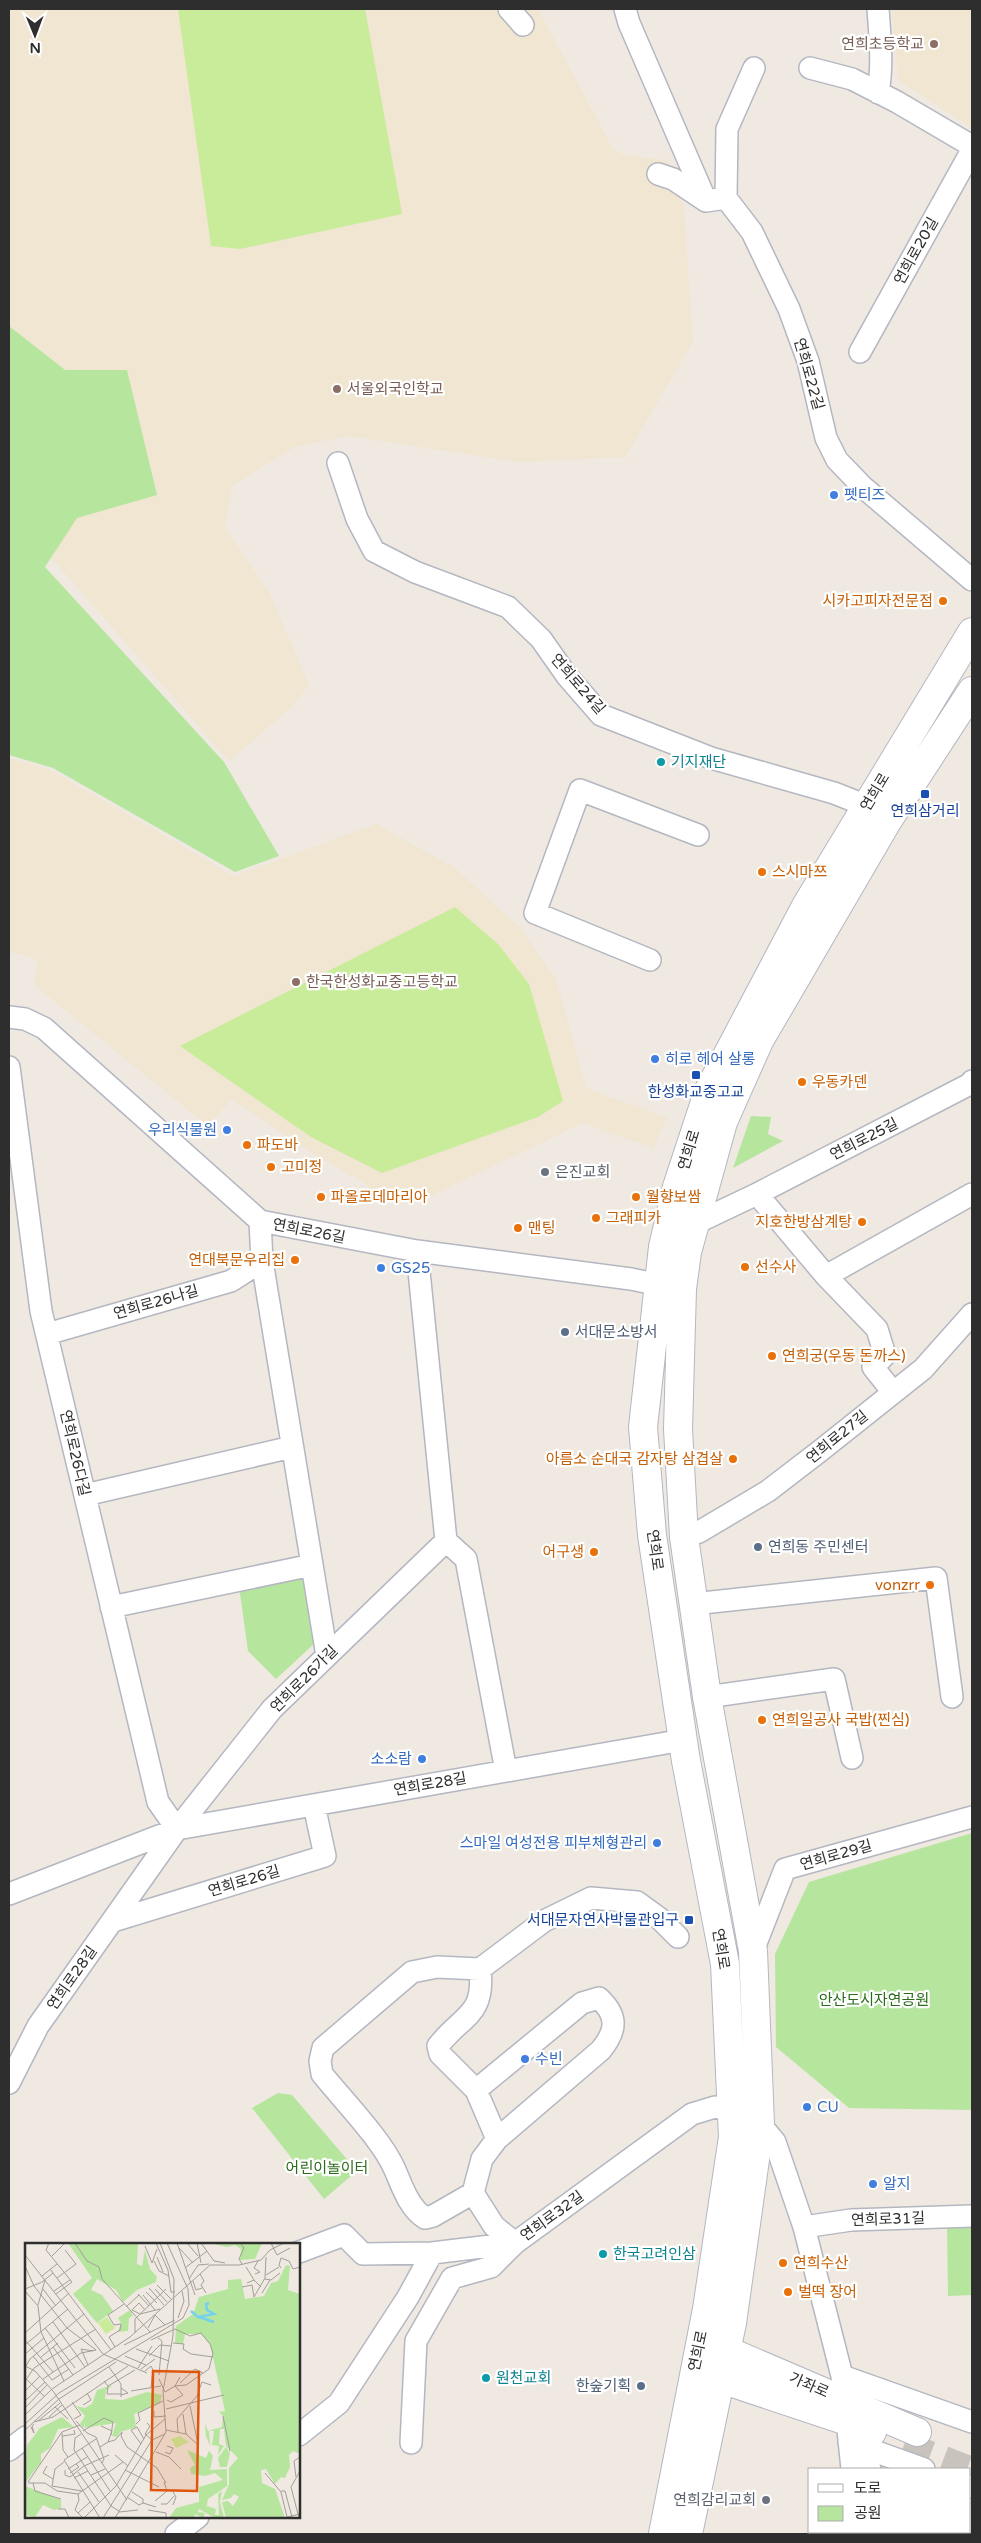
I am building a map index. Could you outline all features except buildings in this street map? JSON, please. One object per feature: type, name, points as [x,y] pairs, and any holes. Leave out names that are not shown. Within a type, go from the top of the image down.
[{"type":"main road","name":"연희로","points":[[713,2344],[707,2309],[733,2137],[725,1964],[683,1740],[652,1535],[643,1427],[670,1286],[694,1224],[724,1122],[759,1041],[972,632]]},
{"type":"main road","name":"연희로","points":[[663,2534],[707,2374],[713,2344],[742,2259],[760,2124],[753,1952],[707,1697],[684,1536],[670,1286],[663,1247],[677,1187],[709,1090],[806,906],[972,691]]},
{"type":"main road","name":"가좌로","points":[[713,2344],[851,2434],[910,2439]]},
{"type":"main road","name":"연희로","points":[[688,2534],[707,2374]]},
{"type":"main road","points":[[707,2374],[851,2434]]},
{"type":"street","points":[[509,9],[523,25]]},
{"type":"street","points":[[625,9],[629,23],[716,200]]},
{"type":"street","points":[[878,9],[881,54],[878,93]]},
{"type":"street","points":[[716,200],[727,129],[754,68]]},
{"type":"street","name":"연희로20길","points":[[810,68],[852,80],[878,93],[972,148],[860,352]]},
{"type":"street","name":"연희로22길","points":[[658,174],[716,200],[752,232],[789,309],[808,361],[826,438],[837,460],[863,487],[972,580]]},
{"type":"street","name":"연희로24길","points":[[338,463],[357,519],[374,551],[415,572],[508,607],[541,639],[568,676],[601,715],[711,758],[834,793],[878,813]]},
{"type":"street","points":[[650,960],[535,913],[580,790],[698,835]]},
{"type":"street","name":"연희로26길","points":[[9,1017],[25,1019],[44,1028],[260,1221],[417,1251],[670,1286]]},
{"type":"street","name":"연희로26다길","points":[[9,1067],[41,1311],[158,1802],[177,1830]]},
{"type":"street","name":"연희로25길","points":[[694,1224],[758,1194],[972,1083]]},
{"type":"street","points":[[758,1194],[826,1276],[877,1329],[885,1355],[873,1367],[892,1391]]},
{"type":"street","points":[[826,1276],[972,1194]]},
{"type":"street","points":[[260,1221],[262,1261],[327,1656]]},
{"type":"street","points":[[417,1251],[446,1541],[466,1559],[506,1771]]},
{"type":"street","name":"연희로26나길","points":[[47,1334],[231,1281],[262,1261]]},
{"type":"street","name":"연희로27길","points":[[684,1536],[699,1532],[768,1491],[892,1391],[923,1369],[972,1314]]},
{"type":"street","points":[[85,1496],[292,1447]]},
{"type":"street","name":"연희로26가길","points":[[177,1830],[272,1709],[446,1541]]},
{"type":"street","points":[[111,1606],[312,1565]]},
{"type":"street","points":[[693,1604],[936,1578],[952,1697]]},
{"type":"street","points":[[707,1697],[834,1679],[852,1758]]},
{"type":"street","name":"연희로28길","points":[[9,1894],[177,1830],[683,1740]]},
{"type":"street","name":"연희로26길","points":[[113,1921],[325,1856],[314,1805]]},
{"type":"street","name":"연희로29길","points":[[753,1952],[785,1869],[972,1817]]},
{"type":"street","name":"연희로28길","points":[[9,2083],[38,2026],[177,1830]]},
{"type":"street","points":[[476,2090],[582,2003],[599,1998],[610,2008],[614,2024],[611,2038],[601,2050],[497,2139],[482,2159],[473,2193],[433,2216],[425,2218],[419,2215],[400,2185],[389,2157],[322,2074],[320,2062],[323,2048],[412,1972],[437,1967],[480,1969],[544,1920],[591,1898],[637,1902],[659,1918],[678,1938]]},
{"type":"street","points":[[480,1969],[482,1987],[478,2006],[438,2046],[440,2054],[476,2090],[497,2139]]},
{"type":"street","name":"연희로32길","points":[[300,2252],[344,2234],[363,2254],[432,2253],[515,2243],[692,2114],[715,2107],[732,2111],[760,2124]]},
{"type":"street","points":[[760,2124],[775,2142],[804,2227],[851,2434]]},
{"type":"street","points":[[411,2443],[416,2341],[452,2278],[491,2267],[515,2243],[494,2226],[473,2193]]},
{"type":"street","name":"연희로31길","points":[[804,2227],[851,2220],[972,2216]]},
{"type":"street","points":[[300,2434],[339,2402],[408,2297],[432,2253]]},
{"type":"street","points":[[851,2434],[972,2422]]},
{"type":"street","points":[[851,2434],[922,2468]]},
{"type":"street","points":[[9,2450],[25,2438]]},
{"type":"street","points":[[176,2534],[197,2518]]},
{"type":"shaded area","name":"서울외국인학교","points":[[9,9],[538,9],[613,149],[625,155],[668,161],[684,209],[693,342],[625,457],[519,462],[348,436],[294,447],[232,486],[225,527],[269,592],[309,685],[293,706],[229,761],[9,509]]},
{"type":"shaded area","name":"연희초등학교","points":[[892,9],[972,9],[972,128],[898,80]]},
{"type":"shaded area","name":"한국한성화교중고등학교","points":[[9,758],[50,770],[234,876],[376,824],[455,868],[520,928],[556,979],[586,1088],[667,1118],[653,1148],[583,1123],[413,1204],[378,1200],[365,1183],[313,1154],[232,1099],[208,1126],[34,985],[38,960],[16,953],[9,953]]},
{"type":"green space","points":[[178,9],[365,9],[402,214],[240,249],[211,246]]},
{"type":"green space","points":[[9,326],[65,370],[127,370],[157,495],[77,518],[45,567],[224,762],[279,856],[235,872],[53,768],[9,755]]},
{"type":"green space","points":[[455,907],[498,944],[529,984],[563,1101],[538,1117],[382,1173],[311,1137],[180,1046]]},
{"type":"green space","points":[[751,1116],[771,1117],[768,1134],[783,1141],[733,1168]]},
{"type":"green space","points":[[305,1575],[315,1643],[276,1679],[248,1651],[239,1586]]},
{"type":"green space","name":"안산도시자연공원","points":[[972,1833],[972,2110],[849,2108],[776,2047],[775,1954],[809,1882]]},
{"type":"green space","name":"어린이놀이터","points":[[278,2093],[292,2095],[357,2171],[324,2199],[252,2108]]},
{"type":"green space","points":[[947,2225],[972,2225],[972,2295],[948,2296]]},
{"type":"tunnel","points":[[904,2445],[964,2468]]},
{"type":"place","name":"연희초등학교","points":[[934,44]]},
{"type":"place","name":"서울외국인학교","points":[[337,389]]},
{"type":"place","name":"펫티즈","points":[[834,495]]},
{"type":"place","name":"시카고피자전문점","points":[[943,601]]},
{"type":"place","name":"기지재단","points":[[661,762]]},
{"type":"place","name":"연희삼거리","points":[[925,794]]},
{"type":"place","name":"스시마쯔","points":[[762,872]]},
{"type":"place","name":"한국한성화교중고등학교","points":[[296,982]]},
{"type":"place","name":"히로 헤어 살롱","points":[[655,1059]]},
{"type":"place","name":"한성화교중고교","points":[[696,1075]]},
{"type":"place","name":"우동카덴","points":[[802,1082]]},
{"type":"place","name":"우리식물원","points":[[227,1130]]},
{"type":"place","name":"파도바","points":[[247,1145]]},
{"type":"place","name":"고미정","points":[[271,1167]]},
{"type":"place","name":"은진교회","points":[[545,1172]]},
{"type":"place","name":"파올로데마리아","points":[[321,1197]]},
{"type":"place","name":"월향보쌈","points":[[636,1197]]},
{"type":"place","name":"그래피카","points":[[596,1218]]},
{"type":"place","name":"지호한방삼계탕","points":[[862,1222]]},
{"type":"place","name":"맨팅","points":[[518,1228]]},
{"type":"place","name":"연대북문우리집","points":[[295,1260]]},
{"type":"place","name":"선수사","points":[[745,1267]]},
{"type":"place","name":"GS25","points":[[381,1268]]},
{"type":"place","name":"서대문소방서","points":[[565,1332]]},
{"type":"place","name":"연희궁(우동 돈까스)","points":[[772,1356]]},
{"type":"place","name":"아름소 순대국 감자탕 삼겹살","points":[[733,1459]]},
{"type":"place","name":"연희동 주민센터","points":[[758,1547]]},
{"type":"place","name":"어구생","points":[[594,1552]]},
{"type":"place","name":"vonzrr","points":[[930,1585]]},
{"type":"place","name":"연희일공사 국밥(찐심)","points":[[762,1720]]},
{"type":"place","name":"소소람","points":[[422,1759]]},
{"type":"place","name":"스마일 여성전용 피부체형관리","points":[[657,1843]]},
{"type":"place","name":"서대문자연사박물관입구","points":[[689,1920]]},
{"type":"place","name":"수빈","points":[[525,2059]]},
{"type":"place","name":"CU","points":[[807,2107]]},
{"type":"place","name":"알지","points":[[873,2184]]},
{"type":"place","name":"한국고려인삼","points":[[603,2254]]},
{"type":"place","name":"연희수산","points":[[783,2263]]},
{"type":"place","name":"벌떡 장어","points":[[788,2292]]},
{"type":"place","name":"원천교회","points":[[486,2378]]},
{"type":"place","name":"한숲기획","points":[[641,2386]]},
{"type":"place","name":"연희감리교회","points":[[766,2500]]}]
